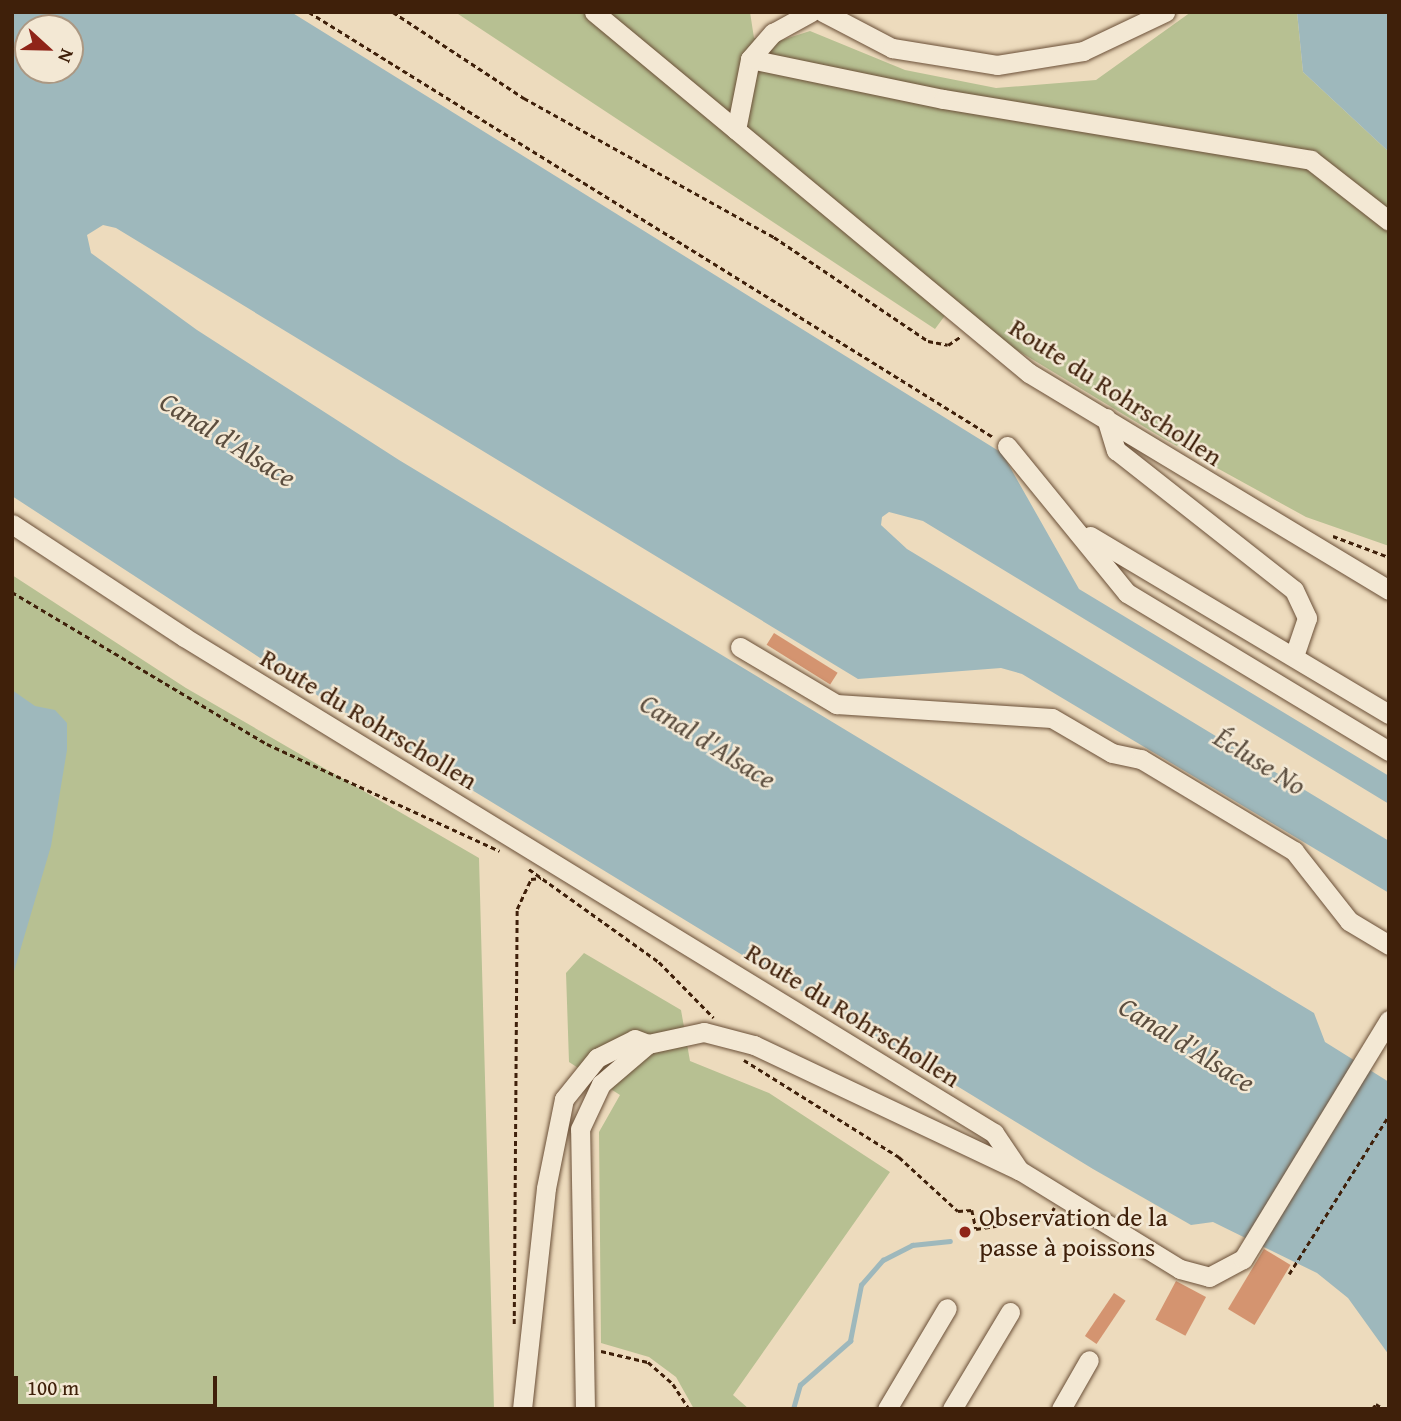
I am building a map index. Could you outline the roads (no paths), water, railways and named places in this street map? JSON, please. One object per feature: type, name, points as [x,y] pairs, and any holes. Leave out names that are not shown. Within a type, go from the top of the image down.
[{"type":"street","name":"Route du Rohrschollen","points":[[594,12],[969,326],[1029,373],[1389,590]]},
{"type":"street","points":[[736,130],[750,59],[773,33],[811,12]]},
{"type":"street","points":[[823,12],[892,48],[997,65],[1083,51],[1165,12]]},
{"type":"street","points":[[750,59],[943,99],[1311,160],[1389,221]]},
{"type":"street","points":[[1106,418],[1116,450],[1294,590],[1307,618],[1294,656]]},
{"type":"street","points":[[1007,446],[1077,528],[1127,593],[1389,751]]},
{"type":"street","name":"Route du Rohrschollen","points":[[12,524],[184,637],[994,1133],[1018,1170],[1199,1277],[1228,1272],[1247,1253],[1389,1020]]},
{"type":"street","points":[[1077,528],[1389,715]]},
{"type":"street","points":[[740,647],[835,704],[1052,718],[1112,753],[1141,759],[1294,851],[1349,921],[1389,945]]},
{"type":"street","points":[[585,1409],[580,1129],[601,1084],[648,1044],[676,1035],[719,1034],[739,1040],[1018,1170]]},
{"type":"street","points":[[522,1409],[527,1348],[557,1124],[564,1098],[597,1058],[635,1039],[648,1044]]},
{"type":"street","points":[[557,1124],[580,1129]]},
{"type":"street","points":[[892,1407],[947,1308]]},
{"type":"street","points":[[952,1409],[1010,1312]]},
{"type":"street","points":[[1060,1409],[1089,1360]]},
{"type":"water","name":"Canal d'Alsace","points":[[12,12],[291,12],[1002,453],[1079,589],[1389,776],[1389,804],[923,521],[889,512],[882,517],[881,525],[907,549],[1389,841],[1389,893],[1022,674],[1001,668],[858,679],[116,228],[103,225],[87,235],[91,253],[197,330],[399,460],[1314,1013],[1325,1042],[1389,1082],[1389,1355],[1348,1298],[1317,1273],[1213,1222],[1191,1225],[1093,1169],[326,701],[12,496]]},
{"type":"water","points":[[1297,12],[1389,12],[1389,152],[1303,72]]},
{"type":"water","points":[[12,690],[35,706],[55,710],[67,723],[67,750],[51,846],[12,978]]},
{"type":"waterway","points":[[793,1409],[800,1385],[850,1341],[861,1285],[883,1260],[912,1245],[950,1241]]},
{"type":"place","name":"Observation de la passe à poissons","points":[[965,1232]]},
{"type":"water label","name":"Écluse No","points":[[1260,761]]}]
